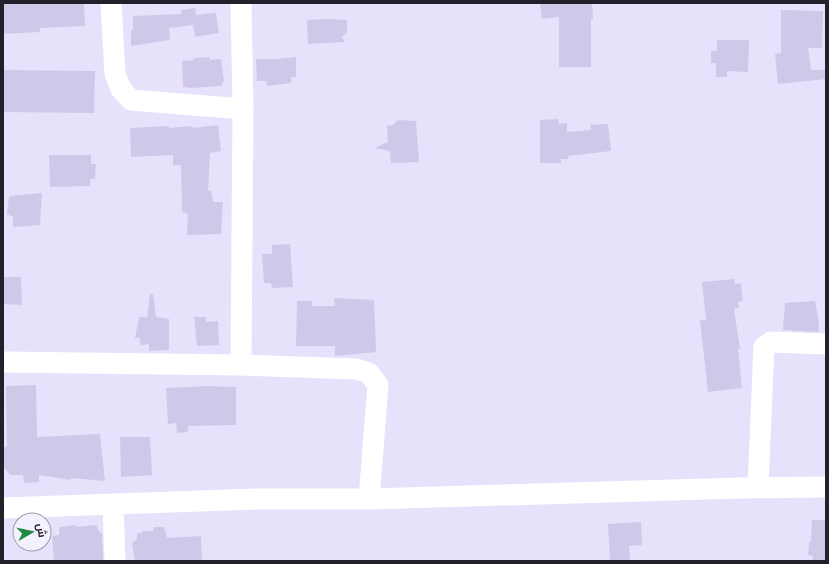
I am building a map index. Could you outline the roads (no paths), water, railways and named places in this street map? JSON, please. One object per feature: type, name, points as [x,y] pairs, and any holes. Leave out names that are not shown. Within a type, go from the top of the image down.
[{"type":"street","points":[[111,3],[115,74],[121,89],[131,100],[243,109]]},
{"type":"street","points":[[241,3],[243,109],[241,365]]},
{"type":"street","points":[[758,487],[764,347],[771,342],[826,344]]},
{"type":"street","points":[[3,362],[241,365],[356,369],[369,373],[378,385],[369,499]]},
{"type":"street","points":[[3,508],[258,499],[369,499],[758,487],[826,487]]},
{"type":"street","points":[[113,504],[115,561]]}]
